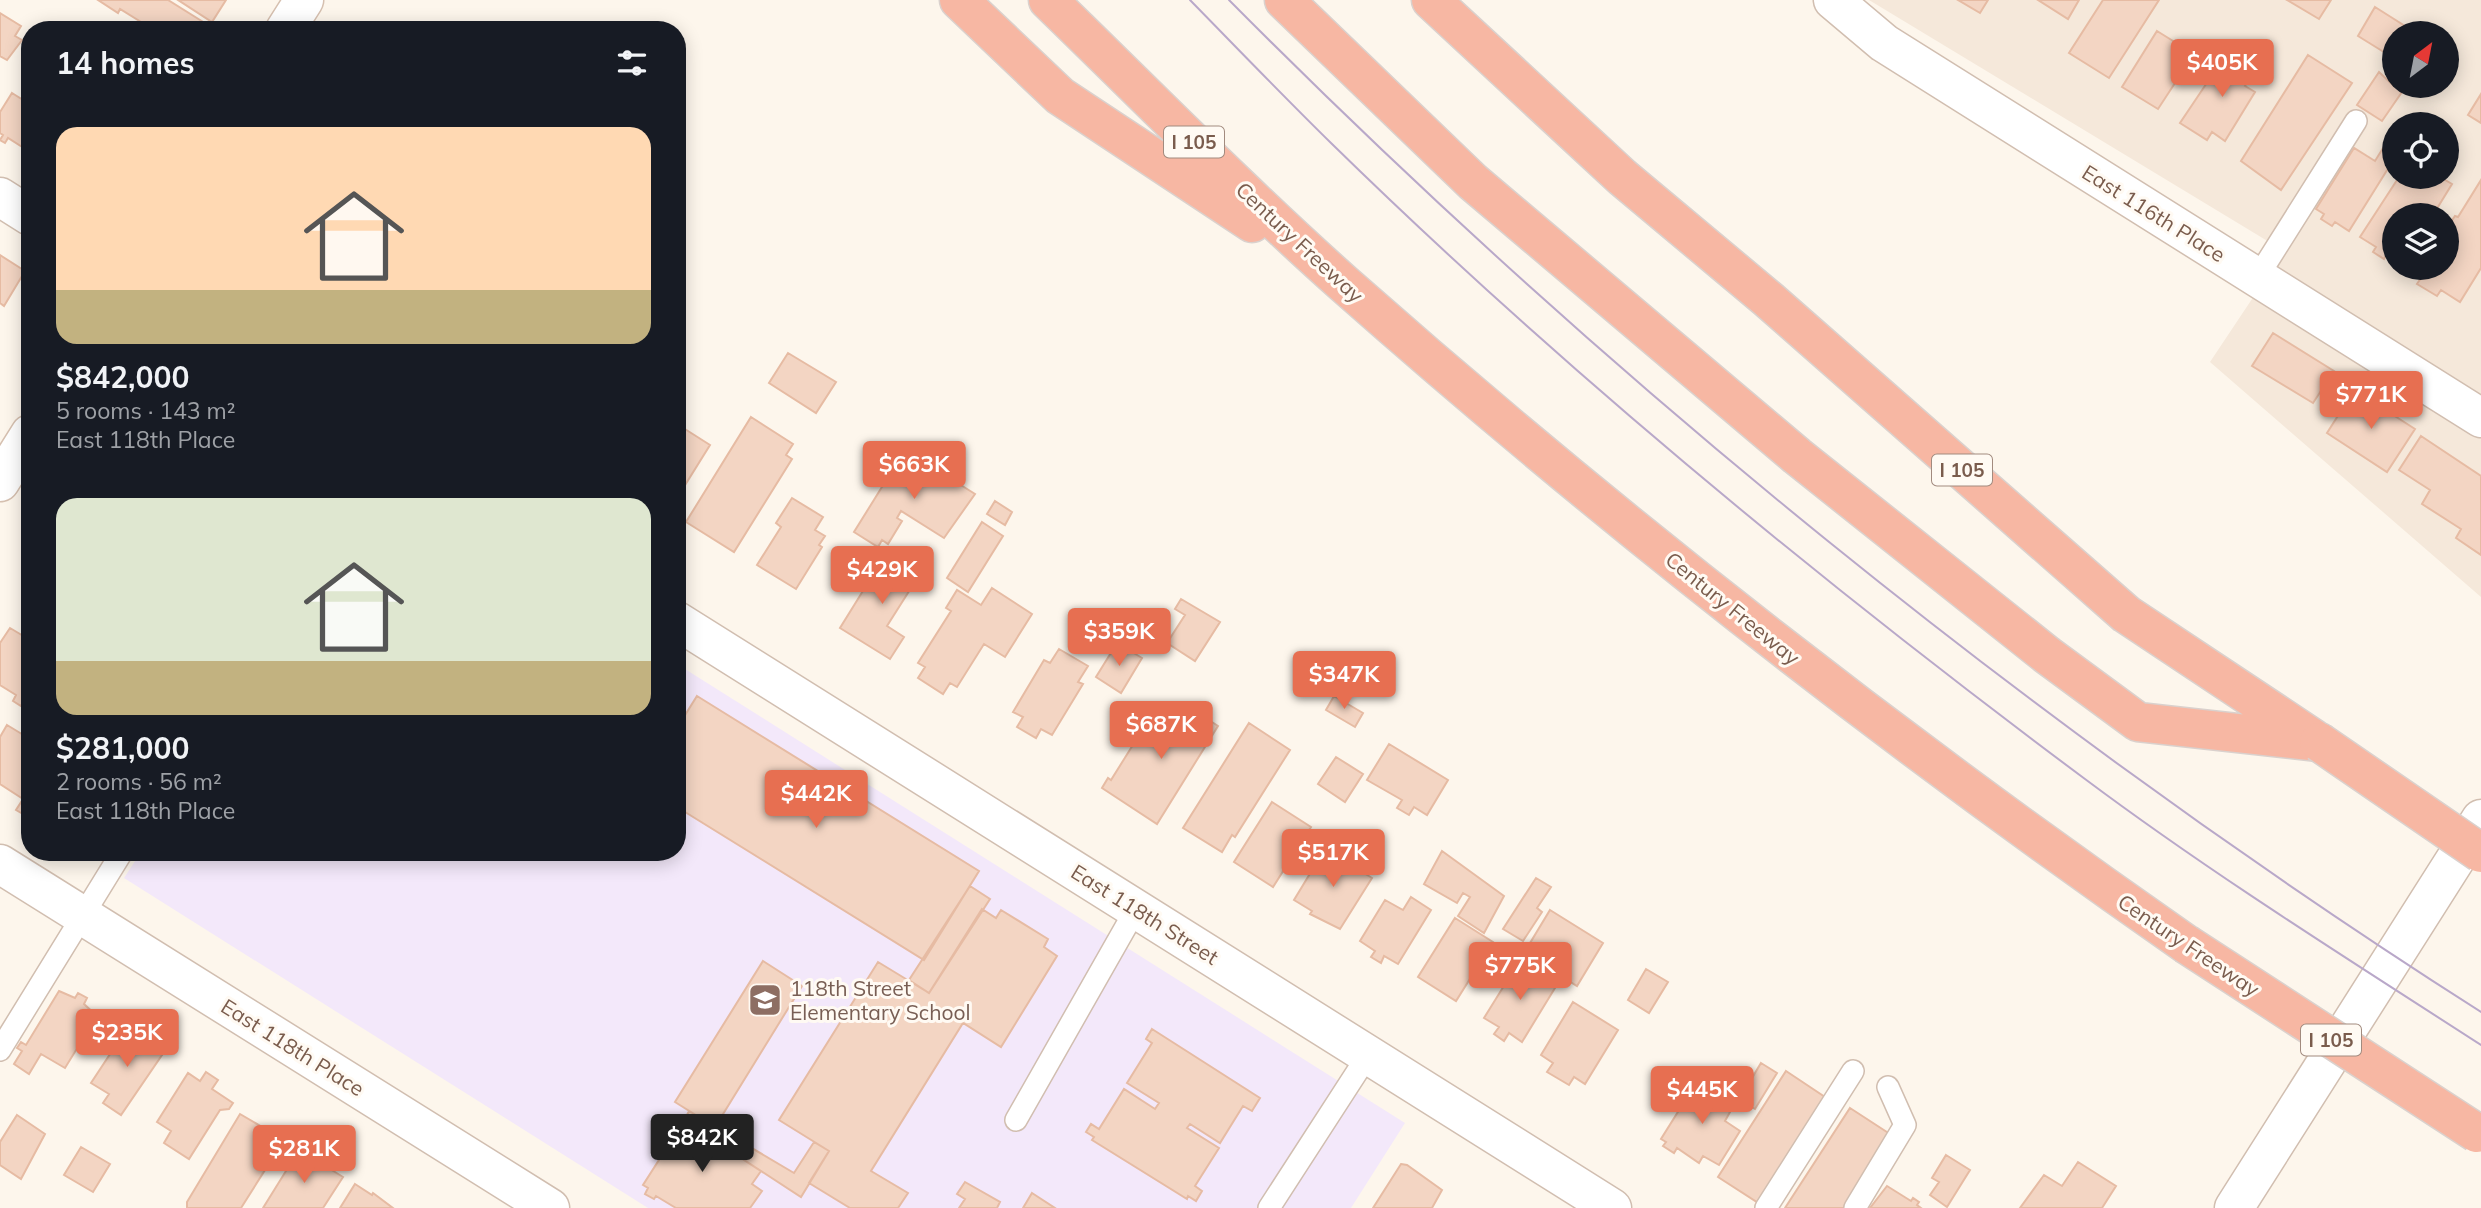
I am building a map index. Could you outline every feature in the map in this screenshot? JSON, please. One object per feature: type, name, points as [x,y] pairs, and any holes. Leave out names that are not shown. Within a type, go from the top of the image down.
[{"type":"highway","points":[[959,0],[1060,96],[1341,282]]},
{"type":"highway","name":"Century Freeway","points":[[1048,0],[1341,282],[1492,412],[1751,623],[1949,776],[2186,944],[2479,1134]]},
{"type":"highway","points":[[1284,0],[1474,182],[1797,456],[2047,655],[2138,722],[2319,742]]},
{"type":"highway","name":"I 105","points":[[1431,0],[1622,177],[1769,300],[2126,614],[2481,853]]},
{"type":"street","points":[[291,21],[304,0]]},
{"type":"street","name":"East 116th Place","points":[[1833,0],[1884,43],[2481,418]]},
{"type":"street","points":[[0,197],[21,210]]},
{"type":"street","points":[[0,482],[21,448]]},
{"type":"street","name":"East 118th Street","points":[[686,627],[1612,1208]]},
{"type":"street","points":[[2234,1208],[2481,819]]},
{"type":"street","name":"East 118th Place","points":[[0,864],[550,1208]]},
{"type":"lane","points":[[2257,278],[2356,121]]},
{"type":"lane","points":[[0,1050],[116,861]]},
{"type":"lane","points":[[1016,1120],[1136,909]]},
{"type":"lane","points":[[1269,1208],[1368,1055]]},
{"type":"lane","points":[[1766,1208],[1853,1071]]},
{"type":"lane","points":[[1855,1208],[1905,1125],[1888,1087]]},
{"type":"shaded area","points":[[1869,0],[2481,0],[2481,597],[2210,362],[2284,251]]},
{"type":"shaded area","name":"118th Street Elementary School","points":[[686,670],[1405,1123],[1351,1208],[648,1208],[124,878],[135,861],[686,861]]},
{"type":"building","points":[[98,0],[168,0],[202,21],[139,21],[120,9],[118,13]]},
{"type":"building","points":[[178,0],[226,0],[210,21]]},
{"type":"building","points":[[1958,0],[1988,0],[1980,13]]},
{"type":"building","points":[[2038,0],[2079,0],[2068,19]]},
{"type":"building","points":[[2103,0],[2159,0],[2109,78],[2069,53]]},
{"type":"building","points":[[2287,0],[2331,0],[2319,19]]},
{"type":"building","points":[[2375,7],[2397,21],[2382,21],[2382,51],[2358,36]]},
{"type":"building","points":[[0,13],[21,26],[15,36],[21,41],[7,60],[0,56]]},
{"type":"building","points":[[2157,31],[2194,54],[2158,109],[2122,87]]},
{"type":"building","points":[[2229,50],[2257,67],[2245,86],[2255,92],[2225,141],[2212,132],[2207,140],[2180,123]]},
{"type":"building","points":[[2308,55],[2352,83],[2281,190],[2241,161]]},
{"type":"building","points":[[2379,72],[2382,75],[2382,98],[2398,98],[2388,112],[2382,112],[2382,121],[2357,105]]},
{"type":"building","points":[[12,93],[21,99],[21,146],[8,138],[5,143],[0,140],[3,135],[0,133],[0,112]]},
{"type":"building","points":[[2481,94],[2481,123],[2468,115]]},
{"type":"building","points":[[2354,148],[2375,161],[2382,150],[2382,178],[2349,231],[2335,222],[2332,226],[2321,219],[2324,214],[2316,209]]},
{"type":"building","points":[[2481,180],[2481,268],[2460,302],[2441,290],[2437,296],[2417,284],[2420,280],[2459,280],[2459,215]]},
{"type":"building","points":[[2391,189],[2449,189],[2440,203],[2382,203]]},
{"type":"building","points":[[2382,203],[2382,258],[2373,252],[2376,247],[2360,237]]},
{"type":"building","points":[[0,255],[21,268],[21,278],[4,306],[0,303]]},
{"type":"building","points":[[2273,333],[2334,371],[2313,403],[2252,366]]},
{"type":"building","points":[[788,353],[836,382],[816,413],[769,383]]},
{"type":"building","points":[[2355,389],[2368,399],[2370,396],[2378,401],[2376,404],[2415,429],[2387,472],[2327,433]]},
{"type":"building","points":[[751,417],[793,444],[786,455],[792,459],[734,552],[686,522]]},
{"type":"building","points":[[686,430],[710,445],[686,484]]},
{"type":"building","points":[[2421,436],[2481,476],[2481,555],[2456,538],[2461,529],[2422,504],[2430,490],[2399,470]]},
{"type":"building","points":[[905,450],[975,494],[944,538],[901,511],[897,518],[902,521],[888,544],[882,540],[878,547],[854,532]]},
{"type":"building","points":[[792,498],[823,517],[815,530],[825,536],[819,545],[822,547],[796,589],[757,565],[781,527],[776,523]]},
{"type":"building","points":[[995,501],[1012,512],[1005,525],[987,514]]},
{"type":"building","points":[[982,522],[1003,536],[968,592],[947,578]]},
{"type":"building","points":[[884,557],[899,565],[904,557],[920,567],[915,575],[918,577],[887,626],[904,637],[890,659],[840,628]]},
{"type":"building","points":[[992,588],[1032,614],[1005,657],[984,644],[957,687],[950,683],[943,694],[918,678],[925,667],[918,663],[951,611],[946,608],[957,590],[981,605]]},
{"type":"building","points":[[1181,599],[1220,622],[1195,661],[1167,643],[1185,615],[1175,609]]},
{"type":"building","points":[[10,628],[21,635],[21,706],[13,701],[16,695],[0,685],[0,643]]},
{"type":"building","points":[[1117,643],[1142,658],[1121,693],[1096,677]]},
{"type":"building","points":[[1059,649],[1088,666],[1078,682],[1083,684],[1052,735],[1041,729],[1036,738],[1017,727],[1023,717],[1013,712],[1044,660],[1050,663]]},
{"type":"building","points":[[697,696],[979,871],[924,960],[686,813],[686,714]]},
{"type":"building","points":[[1334,696],[1363,713],[1355,727],[1326,710]]},
{"type":"building","points":[[1158,705],[1177,718],[1186,705],[1218,726],[1157,824],[1102,788],[1108,778],[1111,780]]},
{"type":"building","points":[[1249,723],[1290,750],[1235,837],[1232,835],[1222,852],[1183,828]]},
{"type":"building","points":[[7,725],[21,734],[21,798],[0,784],[0,737]]},
{"type":"building","points":[[1389,744],[1448,780],[1427,815],[1414,807],[1409,815],[1397,808],[1402,800],[1367,780]]},
{"type":"building","points":[[1336,757],[1363,774],[1345,802],[1318,784]]},
{"type":"building","points":[[1272,802],[1311,827],[1273,887],[1234,862]]},
{"type":"building","points":[[1325,849],[1372,878],[1340,929],[1310,914],[1312,911],[1294,900]]},
{"type":"building","points":[[1442,851],[1504,896],[1484,933],[1458,916],[1470,897],[1463,893],[1457,903],[1424,884]]},
{"type":"building","points":[[1536,878],[1551,887],[1537,908],[1542,912],[1523,941],[1503,929]]},
{"type":"building","points":[[970,886],[990,899],[929,993],[909,980]]},
{"type":"building","points":[[1411,897],[1431,910],[1398,964],[1384,956],[1381,963],[1371,957],[1375,951],[1360,941],[1385,900],[1403,910]]},
{"type":"building","points":[[982,909],[996,918],[1001,910],[1048,939],[1044,947],[1057,956],[1001,1047],[963,1023],[871,1171],[908,1193],[898,1208],[850,1208],[809,1183],[829,1151],[779,1120],[878,962],[929,993]]},
{"type":"building","points":[[1550,910],[1603,943],[1577,986],[1561,976],[1558,980],[1521,958]]},
{"type":"building","points":[[1455,918],[1493,942],[1456,1001],[1418,977]]},
{"type":"building","points":[[1520,960],[1558,983],[1522,1042],[1509,1033],[1504,1041],[1494,1034],[1499,1027],[1484,1018]]},
{"type":"building","points":[[763,961],[802,986],[715,1127],[675,1102]]},
{"type":"building","points":[[1646,969],[1668,982],[1649,1013],[1628,1000]]},
{"type":"building","points":[[59,991],[75,998],[78,993],[87,998],[84,1004],[97,1016],[65,1068],[41,1054],[29,1074],[14,1064],[22,1051],[17,1048],[21,1042],[26,1045]]},
{"type":"building","points":[[1573,1002],[1618,1030],[1585,1084],[1574,1077],[1569,1085],[1547,1072],[1553,1063],[1541,1055]]},
{"type":"building","points":[[133,1028],[159,1045],[155,1051],[162,1055],[121,1115],[103,1103],[109,1094],[91,1083],[124,1033],[128,1036]]},
{"type":"building","points":[[1152,1029],[1260,1098],[1252,1111],[1243,1106],[1220,1143],[1190,1124],[1187,1128],[1219,1148],[1195,1186],[1202,1191],[1196,1201],[1188,1196],[1187,1199],[1092,1140],[1094,1137],[1086,1132],[1091,1124],[1099,1129],[1124,1089],[1155,1109],[1159,1103],[1127,1083],[1152,1043],[1146,1039]]},
{"type":"building","points":[[1761,1063],[1777,1073],[1755,1109],[1739,1100]]},
{"type":"building","points":[[1786,1071],[1828,1099],[1760,1204],[1718,1177]]},
{"type":"building","points":[[206,1072],[218,1080],[212,1089],[233,1103],[229,1109],[220,1110],[189,1159],[164,1143],[171,1131],[157,1122],[188,1073],[200,1081]]},
{"type":"building","points":[[1698,1080],[1735,1103],[1725,1121],[1740,1131],[1719,1165],[1703,1156],[1699,1163],[1677,1148],[1674,1153],[1663,1146],[1666,1142],[1661,1139]]},
{"type":"building","points":[[1850,1108],[1893,1136],[1846,1208],[1785,1208]]},
{"type":"building","points":[[689,1111],[794,1173],[814,1142],[829,1151],[801,1197],[684,1121]]},
{"type":"building","points":[[240,1114],[284,1140],[241,1208],[187,1208],[187,1202]]},
{"type":"building","points":[[17,1115],[45,1134],[21,1179],[0,1165],[0,1142]]},
{"type":"building","points":[[684,1121],[761,1171],[752,1184],[762,1191],[750,1208],[676,1208],[656,1196],[654,1199],[645,1194],[648,1188],[643,1185]]},
{"type":"building","points":[[81,1147],[110,1164],[93,1192],[64,1175]]},
{"type":"building","points":[[299,1150],[343,1177],[323,1208],[263,1208]]},
{"type":"building","points":[[1946,1155],[1970,1170],[1947,1207],[1930,1195],[1939,1182],[1932,1178]]},
{"type":"building","points":[[2078,1162],[2116,1186],[2102,1208],[2020,1208],[2044,1175],[2062,1186]]},
{"type":"building","points":[[1401,1164],[1407,1165],[1442,1190],[1432,1208],[1373,1208]]},
{"type":"building","points":[[965,1182],[1000,1202],[997,1208],[959,1208],[965,1199],[957,1194]]},
{"type":"building","points":[[355,1184],[372,1195],[373,1193],[393,1208],[340,1208]]},
{"type":"building","points":[[1887,1186],[1911,1201],[1913,1198],[1919,1202],[1917,1205],[1921,1208],[1870,1208]]},
{"type":"building","points":[[1032,1193],[1055,1208],[1023,1208]]},
{"type":"tram line","points":[[1190,0],[1331,143],[1511,312],[1603,394],[1793,552],[1987,705],[2133,814],[2281,915],[2481,1045]]},
{"type":"tram line","points":[[1229,0],[1372,141],[1520,278],[1672,411],[1827,540],[1986,666],[2148,786],[2313,902],[2481,1012]]},
{"type":"place","name":"118th Street Elementary School","points":[[765,1000]]}]
